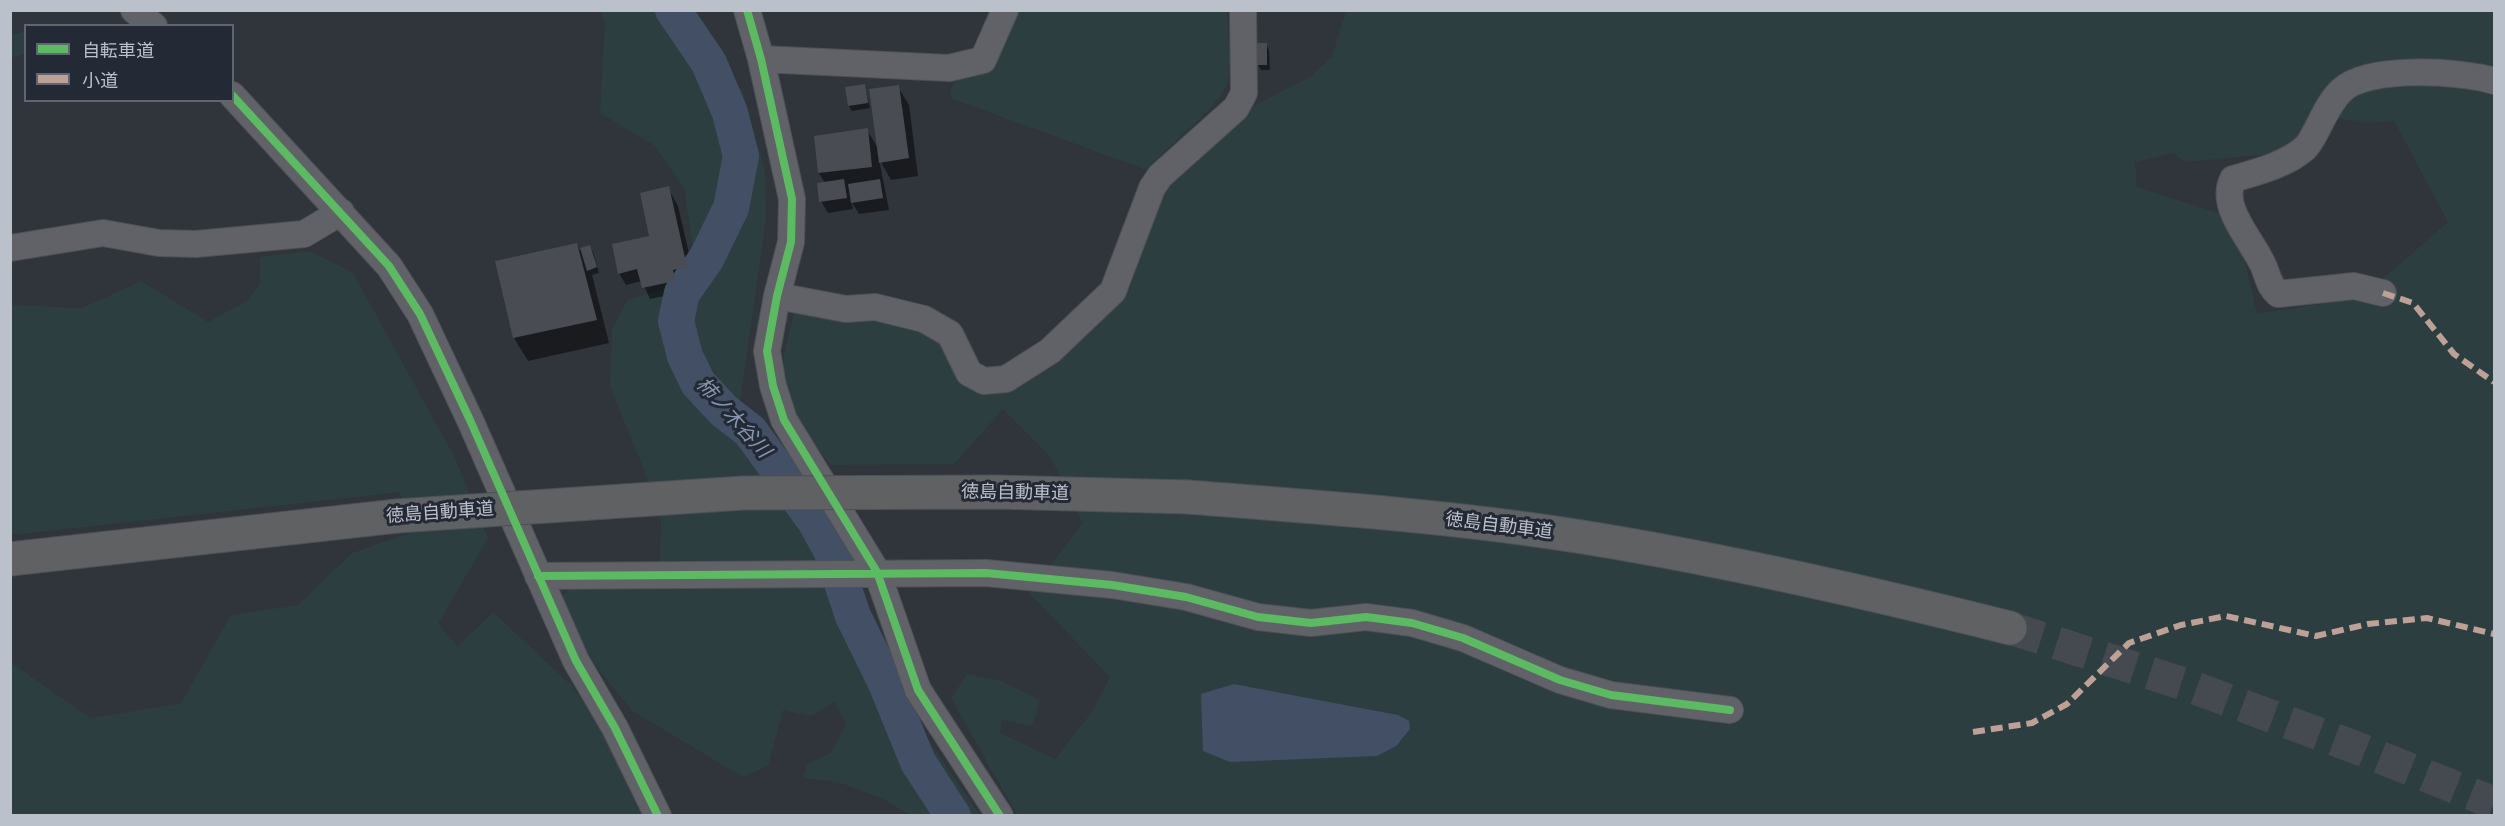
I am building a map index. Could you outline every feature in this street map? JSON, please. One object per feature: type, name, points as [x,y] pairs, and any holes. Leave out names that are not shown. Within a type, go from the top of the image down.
[{"type":"highway","name":"徳島自動車道","points":[[10,559],[398,516],[743,494],[996,492],[1188,497],[1381,512],[1562,534],[1735,564],[1872,593],[2010,628]]},
{"type":"street","points":[[134,10],[152,24]]},
{"type":"street","points":[[747,10],[761,59],[792,200],[791,242],[777,296],[768,351],[773,386],[784,420],[865,572],[918,690],[1000,816]]},
{"type":"street","points":[[761,59],[949,68],[983,60],[1005,10]]},
{"type":"street","points":[[777,296],[846,309],[875,307],[924,319],[950,333],[969,373],[984,381],[1006,380],[1050,351],[1113,291],[1152,188],[1160,176],[1236,108],[1244,93],[1243,10]]},
{"type":"street","points":[[2382,292],[2354,286],[2278,294],[2270,286],[2263,263],[2232,210],[2229,188],[2234,179],[2274,166],[2306,147],[2324,113],[2343,88],[2375,75],[2398,72],[2480,76],[2494,81]]},
{"type":"street","points":[[234,97],[389,266],[420,314],[576,661],[615,728],[658,816]]},
{"type":"street","points":[[10,248],[103,233],[159,243],[196,244],[304,234],[341,212]]},
{"type":"street","points":[[538,576],[865,572],[998,574],[1112,585],[1186,597],[1258,616],[1311,623],[1366,617],[1412,623],[1463,638],[1560,680],[1611,695],[1731,710]]},
{"type":"shaded area","points":[[600,11],[665,11],[697,61],[742,89],[765,171],[766,219],[735,437],[808,525],[858,648],[925,735],[980,815],[911,815],[883,799],[838,782],[803,778],[807,764],[831,753],[846,724],[835,702],[811,716],[783,710],[768,766],[743,777],[631,710],[588,656],[562,596],[568,590],[659,589],[661,520],[641,462],[610,387],[612,330],[627,300],[671,287],[686,277],[695,260],[684,188],[655,146],[600,113],[605,23]]},
{"type":"shaded area","points":[[1014,11],[1227,11],[1230,56],[1228,81],[1216,101],[1147,170],[953,99],[950,93],[953,84]]},
{"type":"shaded area","points":[[1346,11],[2494,11],[2494,815],[1017,815],[951,698],[967,674],[1001,681],[1040,700],[1032,726],[1002,720],[1000,733],[1055,759],[1091,713],[1110,677],[1029,593],[1083,523],[1050,456],[1003,409],[954,464],[832,465],[806,434],[788,399],[783,372],[784,357],[794,312],[846,322],[872,319],[914,325],[942,342],[961,377],[989,394],[1054,361],[1097,325],[1130,288],[1147,230],[1166,187],[1244,111],[1310,77],[1332,56]],"holes":[[[2328,117],[2368,123],[2394,121],[2448,222],[2362,297],[2257,314],[2244,258],[2219,213],[2137,187],[2135,162],[2173,153],[2186,162],[2290,152]],[[1234,684],[1398,715],[1201,695]]]},
{"type":"shaded area","points":[[24,31],[24,54],[11,58],[11,35]]},
{"type":"shaded area","points":[[309,251],[353,273],[454,456],[488,538],[438,624],[458,646],[493,612],[572,686],[616,746],[650,815],[11,815],[10,662],[91,718],[181,703],[231,615],[298,605],[352,553],[410,533],[400,492],[11,535],[11,305],[82,308],[141,281],[208,322],[247,301],[260,284],[260,257]]},
{"type":"water","points":[[1234,684],[1398,715],[1409,721],[1410,729],[1396,746],[1377,756],[1230,762],[1203,751],[1201,694]]},
{"type":"building","points":[[1256,43],[1267,43],[1267,65],[1257,65]]},
{"type":"building","points":[[865,84],[868,103],[848,106],[845,87]]},
{"type":"building","points":[[899,85],[909,158],[879,163],[869,89]]},
{"type":"building","points":[[868,128],[872,167],[818,173],[814,136]]},
{"type":"building","points":[[844,179],[847,198],[819,202],[817,183]]},
{"type":"building","points":[[880,179],[883,198],[851,203],[848,184]]},
{"type":"building","points":[[669,186],[687,267],[673,270],[675,281],[642,288],[637,269],[618,274],[612,244],[649,236],[640,193]]},
{"type":"building","points":[[577,243],[597,320],[513,338],[495,261]]},
{"type":"building","points":[[590,245],[597,267],[587,271],[580,248]]},
{"type":"waterway","name":"柿ノ木谷川","points":[[673,10],[709,63],[730,113],[741,156],[731,208],[706,259],[682,293],[676,321],[685,356],[698,383],[724,411],[750,431],[815,521],[831,550],[853,616],[885,681],[918,762],[953,816]]},
{"type":"tunnel","points":[[2010,628],[2187,685],[2357,748],[2494,803]]},
{"type":"marked path","points":[[2383,293],[2413,303],[2454,354],[2494,382]]},
{"type":"marked path","points":[[1973,732],[2032,723],[2067,704],[2129,643],[2181,625],[2226,616],[2316,636],[2368,624],[2427,618],[2494,634]]},
{"type":"cycle path","points":[[747,10],[761,59],[792,199],[791,242],[777,296],[767,351],[773,386],[784,420],[877,572],[918,690],[1000,816]]},
{"type":"cycle path","points":[[234,97],[389,266],[420,314],[470,420],[576,661],[615,728],[658,816]]},
{"type":"cycle path","points":[[538,576],[986,573],[1112,585],[1186,597],[1258,617],[1311,623],[1366,617],[1412,623],[1463,638],[1560,680],[1611,695],[1730,710]]}]
